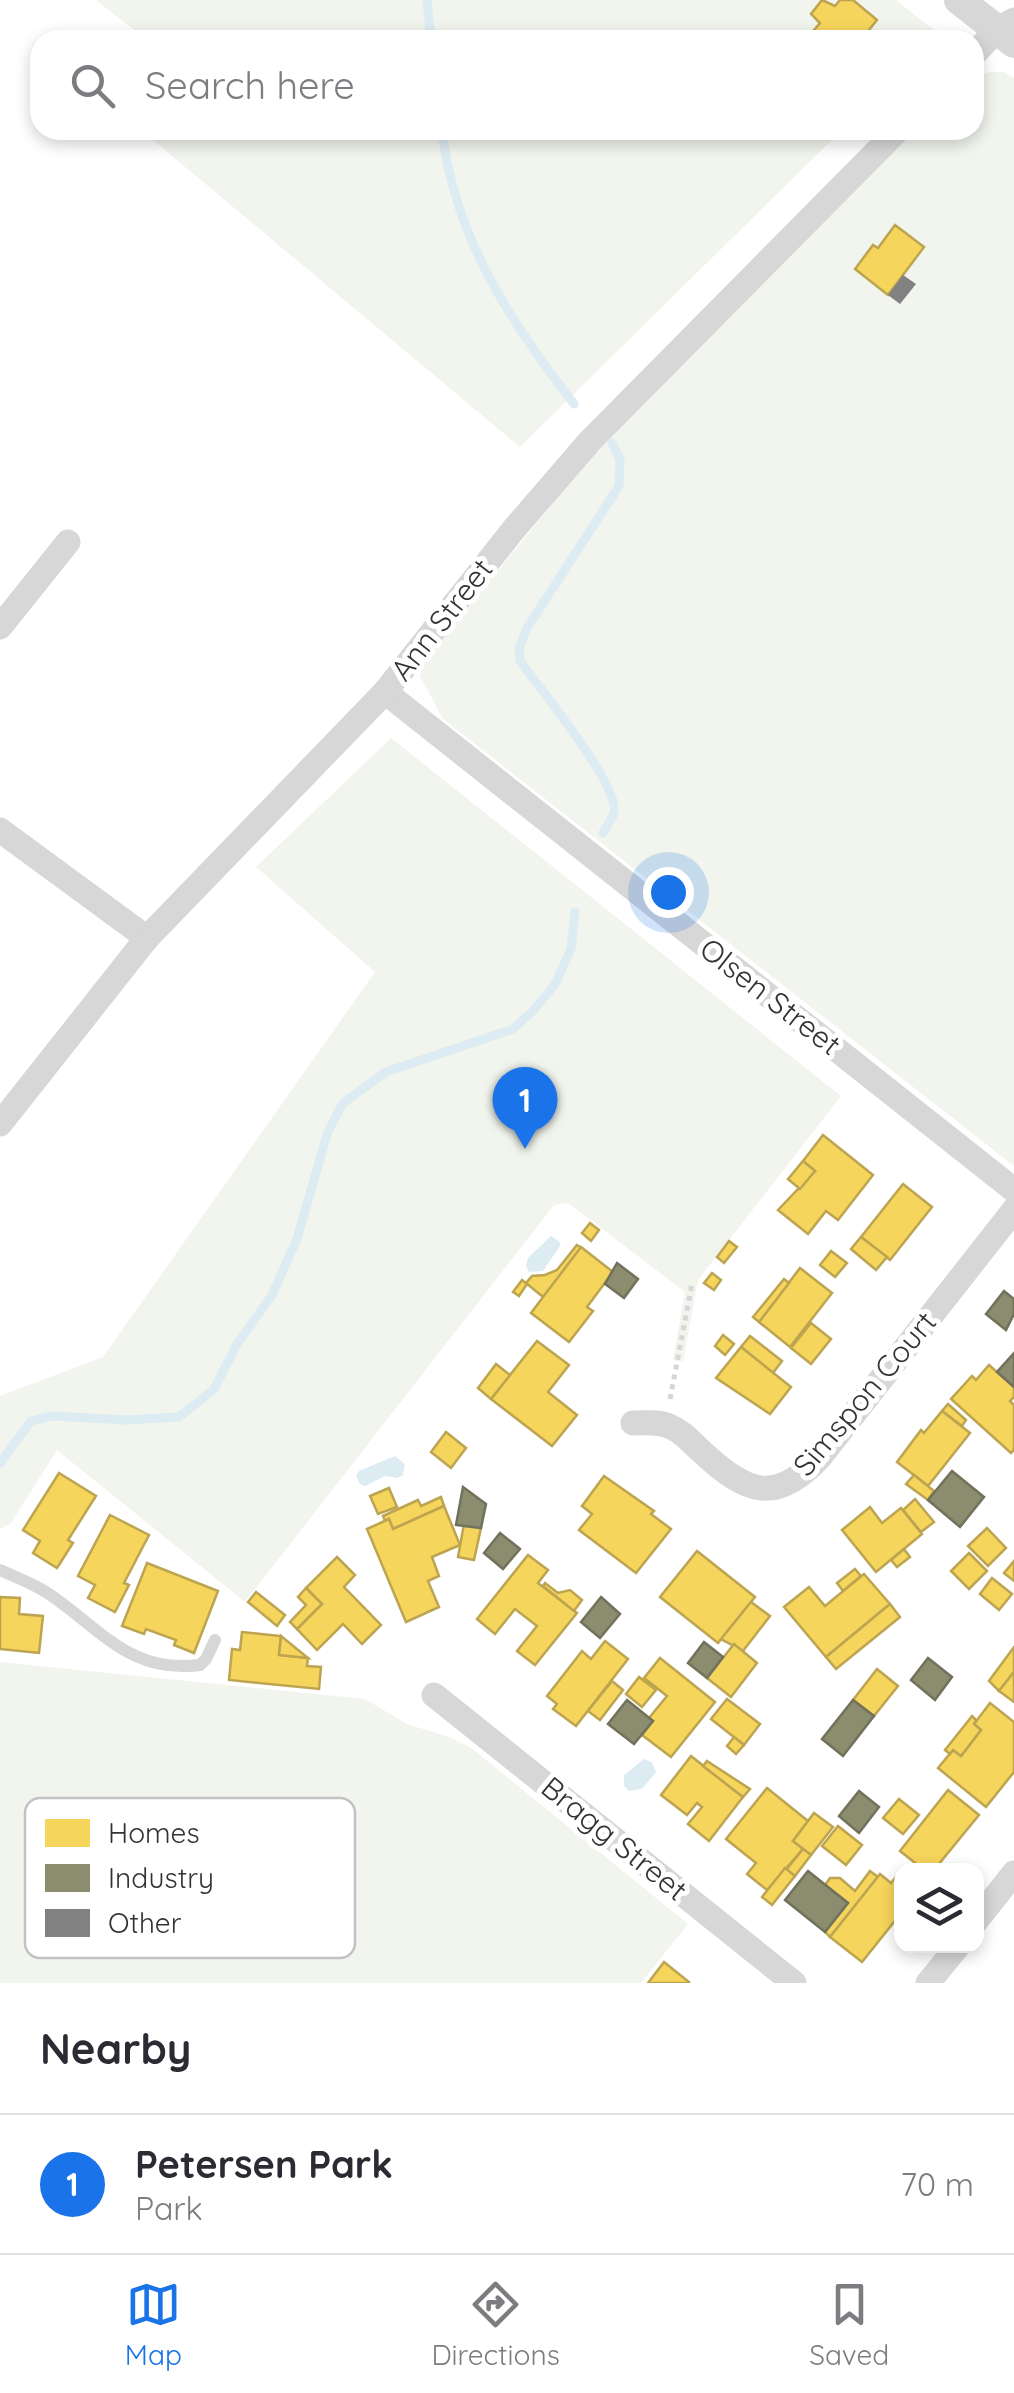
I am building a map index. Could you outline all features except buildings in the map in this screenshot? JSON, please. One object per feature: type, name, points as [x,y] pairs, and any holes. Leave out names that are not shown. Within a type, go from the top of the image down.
[{"type":"street","points":[[960,0],[1009,31],[984,47]]},
{"type":"street","name":"Ann Street","points":[[0,1124],[146,938],[384,692],[590,441],[888,140]]},
{"type":"street","points":[[0,626],[68,542]]},
{"type":"street","name":"Olsen Street","points":[[384,692],[1014,1190]]},
{"type":"street","points":[[0,830],[146,938]]},
{"type":"street","name":"Simspon Court","points":[[666,1425],[682,1433],[720,1469],[748,1487],[790,1484],[820,1457],[1014,1210]]},
{"type":"street","points":[[633,1423],[666,1425]]},
{"type":"street","name":"Bragg Street","points":[[434,1694],[794,1983]]},
{"type":"street","points":[[984,1912],[1014,1874]]},
{"type":"street","points":[[928,1983],[952,1953]]},
{"type":"lane","points":[[0,1570],[46,1592],[115,1646],[147,1660],[178,1667],[200,1665],[215,1640]]},
{"type":"path","points":[[666,1425],[692,1284]]},
{"type":"shaded area","points":[[96,0],[896,0],[934,30],[134,30]]},
{"type":"shaded area","points":[[1004,72],[1014,78],[1014,1166],[443,719],[420,676],[424,662],[583,466],[903,140],[984,140],[984,73]]},
{"type":"shaded area","points":[[153,140],[832,140],[520,447]]},
{"type":"shaded area","points":[[391,738],[841,1096],[698,1280],[683,1362],[673,1360],[685,1292],[568,1203],[554,1205],[245,1602],[57,1450],[11,1523],[0,1529],[0,1396],[103,1357],[375,972],[256,867]]},
{"type":"shaded area","points":[[551,1236],[560,1246],[543,1271],[529,1272],[528,1258]]},
{"type":"shaded area","points":[[395,1456],[405,1464],[403,1475],[360,1484],[356,1476],[359,1471]]},
{"type":"shaded area","points":[[0,1662],[365,1699],[407,1724],[470,1747],[688,1924],[641,1983],[0,1983]]},
{"type":"shaded area","points":[[644,1759],[652,1762],[656,1772],[642,1789],[629,1791],[624,1786],[624,1775]]},
{"type":"waterway","points":[[427,0],[430,30]]},
{"type":"waterway","points":[[444,140],[459,206],[488,276],[528,342],[574,404]]},
{"type":"waterway","points":[[603,833],[614,812],[604,780],[520,661],[519,648],[527,628],[619,486],[620,459],[612,443]]},
{"type":"waterway","points":[[0,1463],[31,1421],[52,1416],[126,1420],[179,1417],[214,1389],[237,1344],[272,1295],[297,1239],[328,1131],[343,1103],[386,1072],[513,1029],[555,984],[571,949],[575,912]]},
{"type":"place","name":"Petersen Park","points":[[525,1149]]}]
